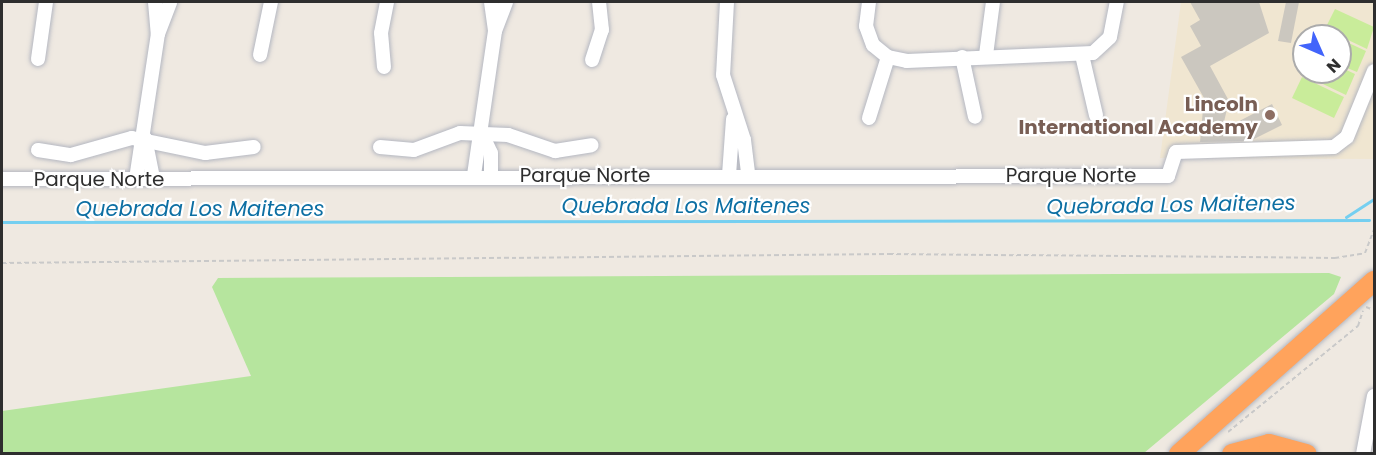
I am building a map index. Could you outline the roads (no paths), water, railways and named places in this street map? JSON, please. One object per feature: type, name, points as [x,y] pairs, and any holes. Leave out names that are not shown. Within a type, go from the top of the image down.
[{"type":"highway","points":[[1179,453],[1374,280]]},
{"type":"highway","points":[[1228,445],[1269,444],[1307,453]]},
{"type":"street","points":[[38,59],[46,2]]},
{"type":"street","points":[[136,178],[146,138],[158,34],[155,2]]},
{"type":"street","points":[[158,34],[170,2]]},
{"type":"street","points":[[260,55],[271,2]]},
{"type":"street","points":[[384,67],[381,33],[387,2]]},
{"type":"street","points":[[491,2],[495,31]]},
{"type":"street","points":[[474,175],[482,134],[495,31],[506,2]]},
{"type":"street","points":[[592,60],[602,30],[599,2]]},
{"type":"street","points":[[727,2],[723,63],[733,119],[729,176]]},
{"type":"street","points":[[868,2],[869,39],[888,57],[1082,55],[1096,51],[1110,38],[1117,2]]},
{"type":"street","points":[[986,55],[993,2]]},
{"type":"street","points":[[1082,55],[1096,115]]},
{"type":"street","points":[[869,118],[888,57]]},
{"type":"street","points":[[962,57],[975,117]]},
{"type":"street","name":"Parque Norte","points":[[2,179],[474,175],[1168,176],[1176,152],[1334,147],[1347,137],[1374,71]]},
{"type":"street","points":[[733,119],[744,140],[748,175]]},
{"type":"street","points":[[380,147],[407,151],[454,134],[508,135],[555,151],[592,145]]},
{"type":"street","points":[[482,134],[490,153],[491,175]]},
{"type":"street","points":[[146,138],[153,178]]},
{"type":"street","points":[[38,150],[71,155],[107,141],[146,138],[205,153],[254,147]]},
{"type":"street","points":[[1363,453],[1374,396]]},
{"type":"waterway","points":[[1346,217],[1374,199]]},
{"type":"waterway","name":"Quebrada Los Maitenes","points":[[2,222],[1369,220]]},
{"type":"place","name":"Lincoln International Academy","points":[[1270,115]]}]
